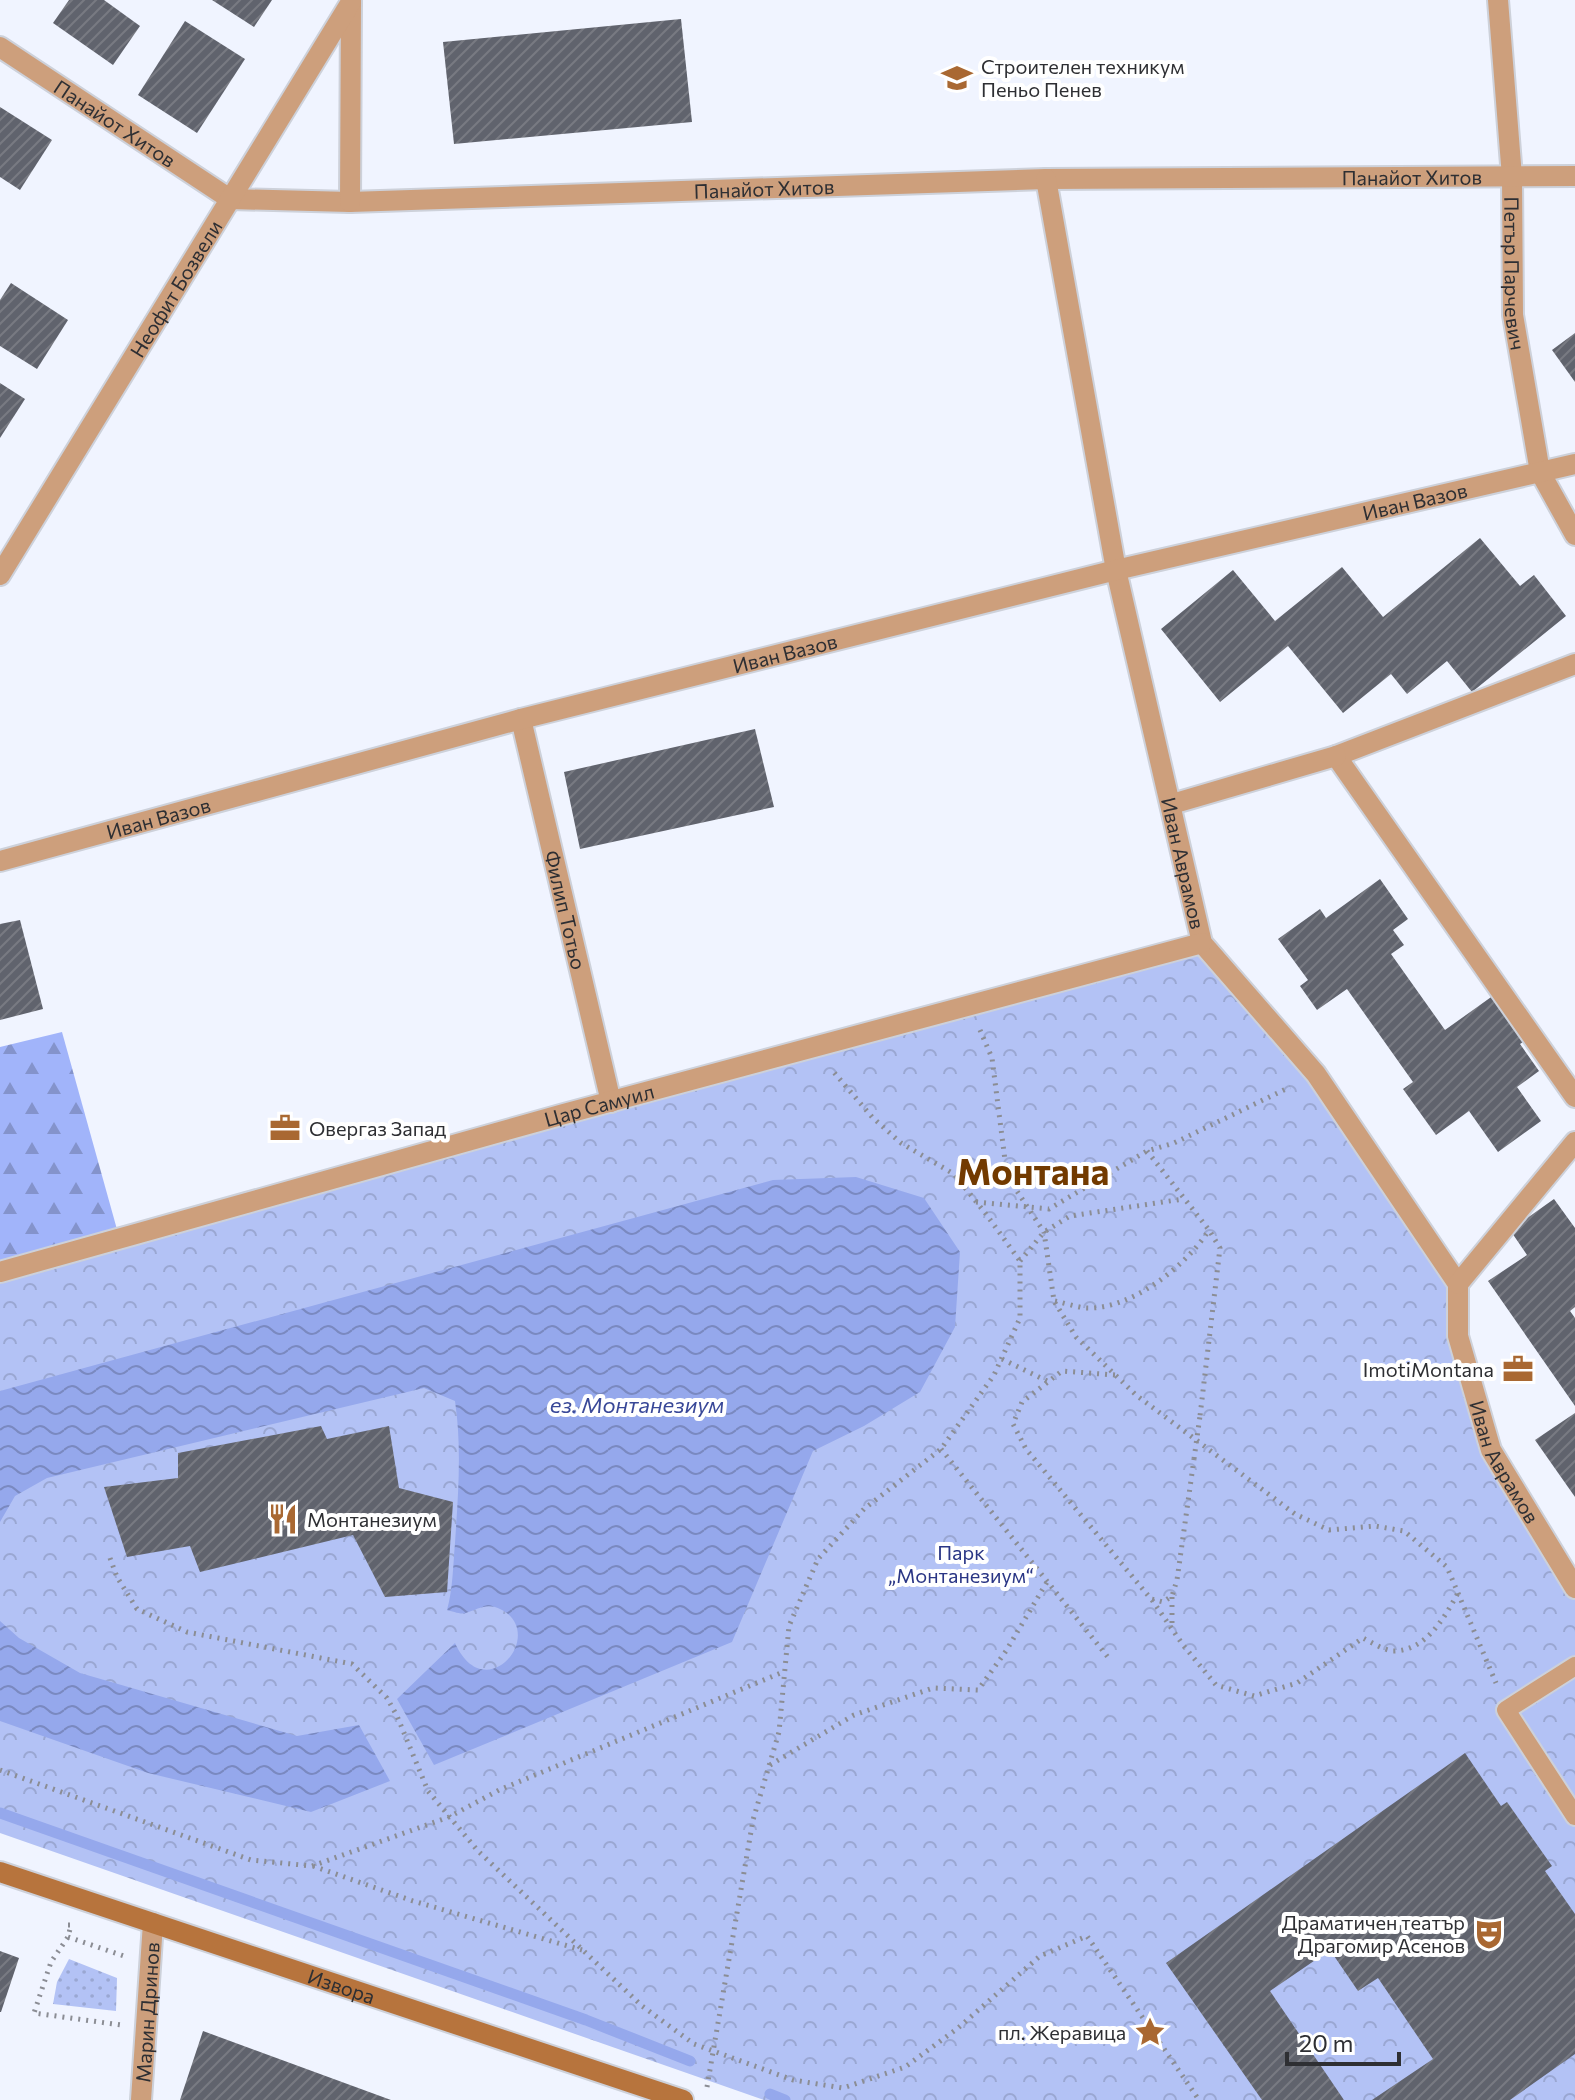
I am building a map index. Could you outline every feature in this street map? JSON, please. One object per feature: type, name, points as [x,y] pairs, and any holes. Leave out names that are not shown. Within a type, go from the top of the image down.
[{"type":"main road","name":"Извора","points":[[0,1872],[683,2100]]},
{"type":"street","name":"Петър Парчевич","points":[[1498,0],[1512,177],[1513,315],[1540,472],[1575,535]]},
{"type":"street","name":"Неофит Бозвели","points":[[0,575],[351,1]]},
{"type":"street","name":"Неофит Бозвели","points":[[350,202],[351,1]]},
{"type":"street","name":"Панайот Хитов","points":[[0,47],[230,199],[350,202],[1046,179],[1575,176]]},
{"type":"street","name":"Иван Аврамов","points":[[1046,179],[1116,570],[1202,943],[1316,1074],[1458,1284],[1458,1336],[1491,1450],[1575,1588]]},
{"type":"street","name":"Иван Вазов","points":[[0,861],[521,719],[1116,570],[1575,464]]},
{"type":"street","points":[[1172,804],[1336,756],[1575,664]]},
{"type":"street","name":"Филип Тотьо","points":[[521,719],[611,1102]]},
{"type":"street","points":[[1336,756],[1575,1097]]},
{"type":"street","name":"Цар Самуил","points":[[0,1272],[611,1102],[1202,943]]},
{"type":"street","points":[[1458,1284],[1575,1142]]},
{"type":"street","name":"Марин Дринов","points":[[141,2100],[153,1923]]},
{"type":"lane","points":[[1575,1666],[1506,1710],[1575,1816]]},
{"type":"path","points":[[969,1005],[992,1058],[1007,1176],[1044,1232],[1054,1301],[1076,1337],[1136,1395],[1295,1514],[1329,1530],[1375,1526],[1404,1531],[1447,1567],[1506,1710]]},
{"type":"path","points":[[705,2100],[753,1820],[779,1732],[789,1626],[818,1559],[864,1509],[941,1449],[994,1375],[1020,1318],[1020,1261],[976,1202],[954,1174],[901,1143],[872,1117],[813,1047]]},
{"type":"path","points":[[976,1202],[1049,1209],[1147,1151],[1174,1143],[1316,1074]]},
{"type":"path","points":[[1147,1151],[1220,1248],[1188,1514],[1172,1596],[1172,1629]]},
{"type":"path","points":[[1020,1261],[1044,1232],[1070,1216],[1184,1199]]},
{"type":"path","points":[[1054,1301],[1087,1308],[1129,1299],[1148,1289],[1198,1247],[1209,1230]]},
{"type":"path","points":[[1002,1359],[1047,1381]]},
{"type":"path","points":[[1116,1375],[1062,1371],[1022,1402],[1013,1424],[1026,1449],[1151,1599],[1216,1685],[1254,1696],[1297,1683],[1363,1638],[1390,1651],[1414,1647],[1441,1624],[1458,1593]]},
{"type":"path","points":[[941,1449],[1111,1661]]},
{"type":"path","points":[[110,1558],[117,1577],[137,1609],[187,1632],[352,1664],[387,1698],[428,1791],[478,1851],[642,2006],[694,2044],[793,2080],[843,2088],[905,2067],[958,2028],[1040,1956],[1087,1936],[1199,2100]]},
{"type":"path","points":[[769,1765],[854,1715],[933,1688],[978,1690],[1006,1651],[1047,1582]]},
{"type":"path","points":[[1151,1599],[1163,1602],[1172,1596]]},
{"type":"path","points":[[312,1866],[449,1817],[499,1790],[783,1672]]},
{"type":"path","points":[[0,1770],[251,1860],[312,1866],[413,1901],[583,1950]]},
{"type":"path","points":[[130,2026],[34,2013],[51,1962],[68,1937],[132,1959]]},
{"type":"green space","name":"Парк „Монтанезиум“","points":[[1202,943],[1316,1075],[1458,1284],[1458,1336],[1491,1449],[1575,1588],[1575,2100],[764,2100],[0,1833],[0,1279]]},
{"type":"green space","points":[[62,1032],[118,1233],[0,1263],[0,1047]]},
{"type":"green space","points":[[69,1959],[117,1978],[116,2011],[53,2004],[57,1982]]},
{"type":"water","name":"ез. Монтанезиум","points":[[856,1177],[924,1198],[960,1252],[955,1327],[920,1392],[864,1426],[813,1451],[732,1642],[434,1765],[397,1699],[455,1643],[467,1662],[481,1669],[495,1668],[507,1661],[515,1649],[518,1635],[514,1621],[497,1608],[483,1607],[464,1613],[447,1610],[458,1490],[455,1401],[424,1388],[47,1478],[15,1496],[0,1522],[0,1391],[773,1180]]},
{"type":"water","points":[[0,1621],[19,1638],[80,1673],[297,1736],[359,1725],[390,1781],[311,1812],[148,1773],[0,1721]]},
{"type":"building","points":[[69,0],[104,0],[140,26],[113,65],[53,23]]},
{"type":"building","points":[[212,0],[272,0],[254,27]]},
{"type":"building","points":[[681,19],[692,122],[454,144],[443,42]]},
{"type":"building","points":[[185,21],[245,59],[197,133],[138,95]]},
{"type":"building","points":[[0,107],[52,140],[20,190],[0,177]]},
{"type":"building","points":[[11,283],[68,320],[37,369],[0,346],[0,300]]},
{"type":"building","points":[[1575,333],[1575,382],[1552,350]]},
{"type":"building","points":[[0,383],[25,399],[0,438]]},
{"type":"building","points":[[1480,538],[1520,586],[1534,575],[1566,616],[1472,692],[1447,661],[1407,694],[1391,674],[1343,713],[1288,646],[1220,702],[1161,629],[1233,570],[1275,621],[1342,567],[1383,617]]},
{"type":"building","points":[[755,729],[774,807],[580,849],[564,772]]},
{"type":"building","points":[[1380,879],[1408,919],[1393,930],[1404,945],[1391,954],[1445,1030],[1494,995],[1526,1040],[1520,1044],[1539,1071],[1517,1087],[1541,1121],[1498,1152],[1469,1111],[1436,1135],[1403,1089],[1413,1082],[1347,989],[1317,1010],[1300,986],[1308,980],[1278,939],[1320,909],[1326,918]]},
{"type":"building","points":[[20,920],[43,1009],[0,1020],[0,924]]},
{"type":"building","points":[[1554,1199],[1575,1228],[1575,1307],[1570,1311],[1575,1318],[1575,1406],[1488,1281],[1527,1255],[1510,1230]]},
{"type":"building","points":[[1575,1413],[1575,1497],[1535,1440]]},
{"type":"building","name":"Монтанезиум","points":[[321,1426],[327,1439],[389,1426],[399,1488],[453,1502],[447,1592],[385,1597],[353,1535],[200,1572],[190,1546],[127,1557],[104,1487],[178,1478],[178,1453]]},
{"type":"building","points":[[1465,1753],[1501,1806],[1507,1802],[1552,1866],[1545,1871],[1575,1914],[1575,2054],[1510,2100],[1372,2100],[1433,2059],[1378,1978],[1358,1991],[1330,1950],[1270,1991],[1344,2100],[1262,2100],[1166,1963]]},
{"type":"building","points":[[0,1951],[19,1958],[1,2012],[0,2012]]},
{"type":"building","points":[[203,2031],[391,2100],[180,2100]]},
{"type":"waterway","points":[[0,1813],[586,2020],[690,2061]]},
{"type":"waterway","points":[[770,2094],[785,2100]]},
{"type":"place","name":"Строителен техникум Пеньо Пенев","points":[[957,78]]},
{"type":"place","name":"Овергаз Запад","points":[[285,1128]]},
{"type":"place","name":"ImotiMontana","points":[[1518,1369]]},
{"type":"place","name":"Монтанезиум","points":[[283,1519]]},
{"type":"place","name":"Драматичен театър Драгомир Асенов","points":[[1489,1934]]},
{"type":"place","name":"пл. Жеравица","points":[[1150,2032]]},
{"type":"district","name":"Монтана","points":[[1033,1170]]}]
